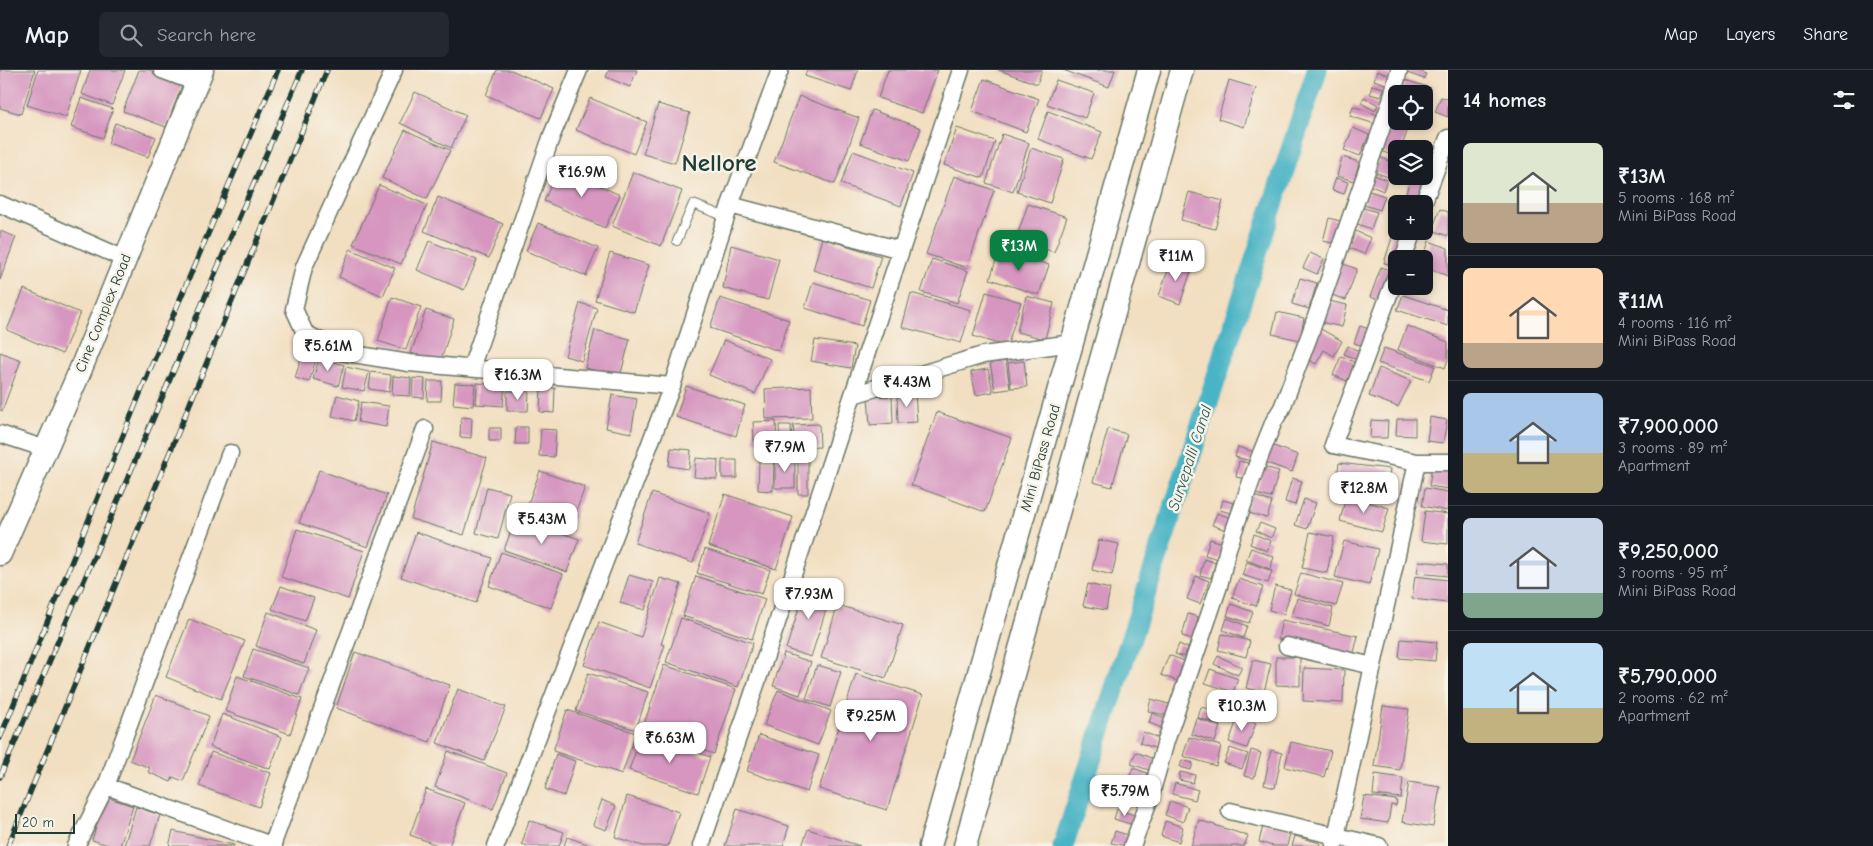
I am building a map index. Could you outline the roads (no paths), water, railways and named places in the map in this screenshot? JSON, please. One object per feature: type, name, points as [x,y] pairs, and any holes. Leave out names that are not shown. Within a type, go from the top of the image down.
[{"type":"main road","name":"Mini BiPass Road","points":[[930,846],[1149,70]]},
{"type":"main road","points":[[965,846],[1182,70]]},
{"type":"main road","name":"Cine Complex Road","points":[[0,554],[46,449],[199,76]]},
{"type":"street","points":[[162,70],[199,76]]},
{"type":"street","points":[[394,70],[304,267],[294,309],[305,333],[341,352],[409,362],[672,386]]},
{"type":"street","points":[[470,368],[552,135],[579,70]]},
{"type":"street","points":[[496,846],[672,386],[728,211],[780,70]]},
{"type":"street","points":[[701,846],[961,70]]},
{"type":"street","points":[[1132,846],[1150,798],[1166,740],[1219,586],[1228,548],[1260,456],[1274,421],[1282,408],[1310,334],[1391,101],[1399,70]]},
{"type":"street","points":[[1426,195],[1448,138]]},
{"type":"street","points":[[0,204],[125,259]]},
{"type":"street","points":[[728,211],[901,250]]},
{"type":"street","points":[[1389,295],[1333,445],[1417,462],[1448,462]]},
{"type":"street","points":[[853,395],[983,355],[1073,343]]},
{"type":"street","points":[[106,786],[273,846],[425,430]]},
{"type":"street","points":[[0,434],[46,449]]},
{"type":"street","points":[[76,846],[106,786],[230,453]]},
{"type":"street","points":[[1335,841],[1417,462]]},
{"type":"street","points":[[1287,646],[1373,666]]},
{"type":"street","points":[[1230,811],[1335,841],[1379,846]]},
{"type":"lane","points":[[677,241],[693,204],[728,211]]},
{"type":"waterway","name":"Survepalli Canal","points":[[1063,846],[1317,70]]},
{"type":"railway","points":[[0,738],[148,374],[278,70]]},
{"type":"railway","points":[[0,777],[302,70]]},
{"type":"railway","points":[[8,846],[327,70]]},
{"type":"district","name":"Nellore","points":[[719,162]]}]
